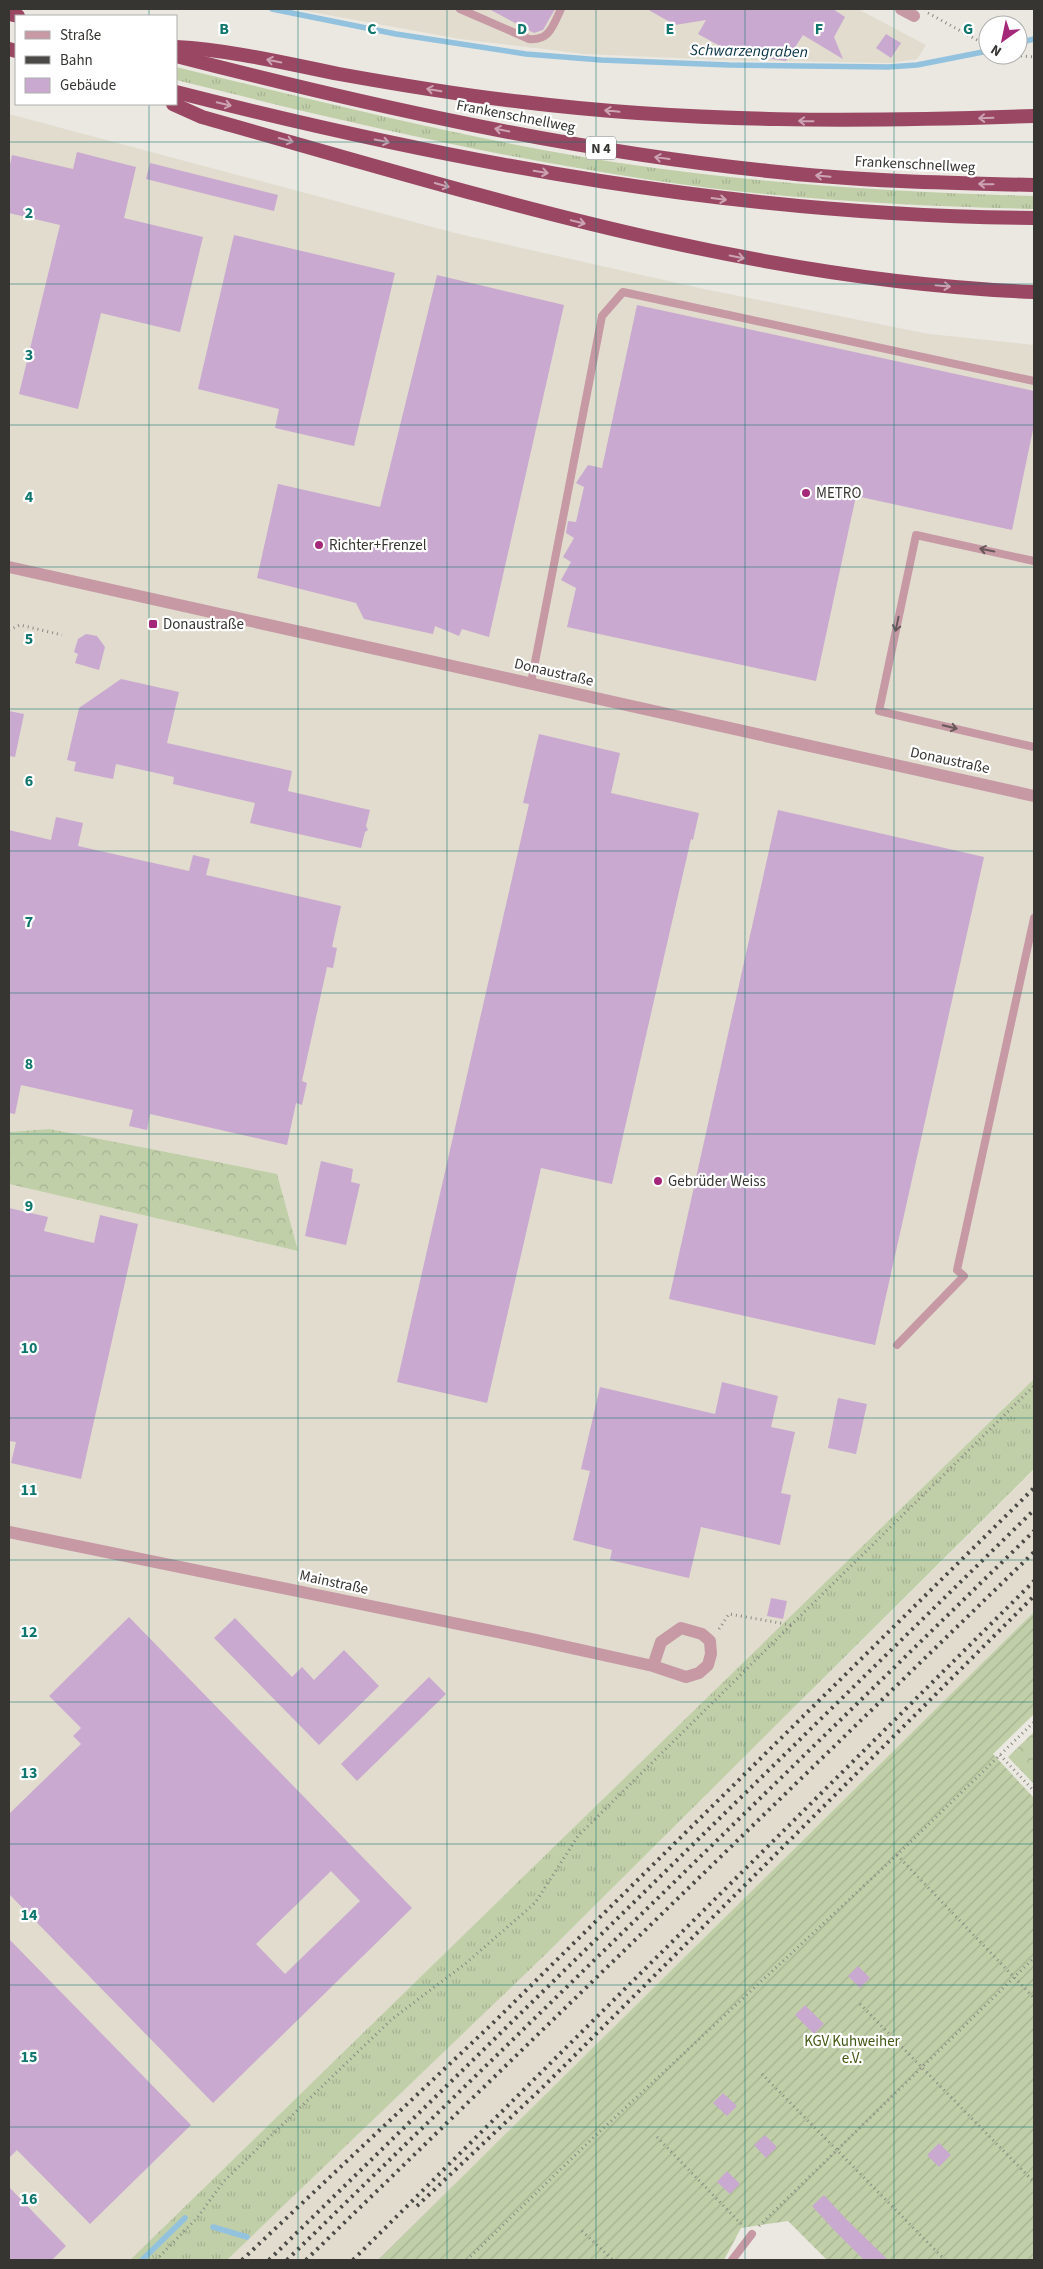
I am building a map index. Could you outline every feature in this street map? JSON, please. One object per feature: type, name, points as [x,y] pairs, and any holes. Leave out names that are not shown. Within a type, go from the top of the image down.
[{"type":"highway","points":[[178,47],[219,50],[441,91],[523,102],[654,115],[835,122],[1034,116]]},
{"type":"highway","name":"Frankenschnellweg","points":[[178,56],[358,100],[493,128],[658,157],[769,171],[882,180],[1034,184]]},
{"type":"highway","name":"N 4","points":[[178,92],[312,126],[430,151],[648,190],[824,210],[932,217],[1034,218]]},
{"type":"highway","points":[[175,105],[202,117],[531,210],[626,234],[828,273],[894,281],[1034,292]]},
{"type":"street","points":[[901,9],[914,16]]},
{"type":"street","name":"Donaustraße","points":[[9,567],[1034,796]]},
{"type":"street","name":"Mainstraße","points":[[9,1532],[531,1639],[653,1666]]},
{"type":"street","points":[[681,1628],[702,1634],[710,1641],[712,1654],[708,1665],[699,1673],[686,1677],[653,1666],[661,1642],[681,1628]]},
{"type":"lane","points":[[460,9],[529,39],[540,40],[547,36],[562,9]]},
{"type":"lane","points":[[531,683],[602,316],[623,292],[1034,381]]},
{"type":"lane","points":[[1034,561],[916,536],[879,711],[1034,747]]},
{"type":"lane","points":[[897,1345],[964,1276],[957,1270],[1034,918]]},
{"type":"lane","points":[[732,2260],[752,2234]]},
{"type":"path","points":[[914,16],[923,11],[978,40]]},
{"type":"path","points":[[9,630],[20,625],[62,635]]},
{"type":"path","points":[[156,2260],[197,2218],[224,2181],[392,2019],[465,1964],[535,1903],[578,1836],[1034,1386]]},
{"type":"path","points":[[710,1641],[729,1614],[791,1626]]},
{"type":"path","points":[[467,2260],[1034,1722]]},
{"type":"path","points":[[1000,1755],[1034,1791]]},
{"type":"path","points":[[897,1854],[1034,1998]]},
{"type":"path","points":[[657,2137],[752,2234],[1034,1958]]},
{"type":"path","points":[[860,2004],[1034,2182]]},
{"type":"path","points":[[762,2074],[945,2260]]},
{"type":"path","points":[[582,2231],[612,2260]]},
{"type":"shaded area","points":[[295,9],[858,9],[926,45],[917,59],[891,63],[723,60],[585,54],[460,39]]},
{"type":"shaded area","points":[[9,114],[455,233],[704,289],[929,334],[1034,345],[1034,1379],[130,2260],[9,2260],[9,1184],[298,1251],[50,1129],[9,1132]]},
{"type":"shaded area","points":[[1034,1470],[1034,1612],[378,2260],[227,2260],[546,1954]]},
{"type":"green space","points":[[178,67],[414,124],[595,159],[702,174],[797,184],[939,193],[1034,196],[1034,209],[890,204],[794,197],[699,187],[531,160],[412,136],[178,80]]},
{"type":"green space","points":[[49,1129],[277,1174],[298,1251],[9,1184],[9,1132]]},
{"type":"green space","points":[[1034,1379],[1034,1469],[546,1954],[227,2260],[130,2260]]},
{"type":"green space","name":"KGV Kuhweiher e.V.","points":[[1034,1612],[1034,1714],[993,1754],[1034,1798],[1034,2260],[827,2260],[788,2221],[741,2228],[724,2260],[378,2260]]},
{"type":"green space","points":[[1034,1732],[1034,1784],[1008,1757]]},
{"type":"building","points":[[489,9],[555,9],[543,30],[534,33]]},
{"type":"building","points":[[647,9],[833,9],[845,17],[834,37],[843,59],[803,35],[786,61],[733,53],[698,34],[706,20],[675,25]]},
{"type":"building","points":[[886,34],[901,43],[891,58],[876,48]]},
{"type":"building","points":[[77,152],[136,167],[124,218],[203,237],[180,332],[101,313],[78,409],[19,394],[60,225],[9,213],[9,170],[12,155],[73,169]]},
{"type":"building","points":[[150,163],[278,195],[274,211],[146,179]]},
{"type":"building","points":[[234,235],[395,273],[354,446],[275,428],[279,409],[198,389]]},
{"type":"building","points":[[437,275],[564,305],[489,637],[462,629],[459,636],[435,626],[433,634],[364,619],[356,603],[257,578],[278,484],[380,507]]},
{"type":"building","name":"METRO","points":[[637,305],[1034,391],[1034,425],[1012,530],[856,496],[816,681],[567,627],[576,588],[561,580],[571,562],[563,557],[574,538],[566,533],[568,521],[576,522],[584,487],[576,483],[588,465],[602,468]]},
{"type":"building","points":[[86,634],[97,636],[105,647],[99,670],[75,663],[78,654],[74,652],[78,639]]},
{"type":"building","points":[[121,679],[179,692],[167,743],[292,771],[288,791],[370,810],[366,826],[368,830],[365,832],[361,848],[250,823],[255,803],[173,784],[174,777],[116,764],[113,779],[74,771],[76,762],[67,760],[79,708]]},
{"type":"building","points":[[9,711],[24,714],[15,757],[9,756]]},
{"type":"building","points":[[539,734],[620,753],[611,793],[699,813],[693,840],[691,839],[612,1184],[541,1168],[487,1403],[397,1382],[529,804],[523,803]]},
{"type":"building","points":[[778,810],[984,857],[875,1345],[669,1299]]},
{"type":"building","points":[[56,817],[83,823],[78,846],[189,871],[193,855],[210,859],[206,875],[341,906],[332,947],[337,948],[333,968],[327,967],[302,1081],[307,1083],[302,1105],[296,1103],[287,1145],[150,1114],[147,1130],[129,1126],[133,1110],[21,1085],[15,1114],[9,1113],[9,830],[51,840]]},
{"type":"building","points":[[321,1161],[353,1169],[351,1182],[360,1184],[346,1245],[305,1236]]},
{"type":"building","points":[[9,1208],[48,1217],[44,1231],[94,1243],[100,1215],[138,1224],[81,1479],[11,1463],[16,1442],[9,1441]]},
{"type":"building","points":[[722,1382],[778,1396],[771,1427],[795,1432],[781,1493],[791,1495],[780,1545],[701,1527],[689,1578],[610,1560],[612,1550],[573,1540],[590,1471],[581,1469],[600,1387],[715,1414]]},
{"type":"building","points":[[838,1398],[867,1404],[856,1454],[828,1448]]},
{"type":"building","points":[[771,1598],[787,1601],[783,1619],[767,1616]]},
{"type":"building","points":[[129,1617],[412,1908],[213,2103],[9,1894],[9,1814],[81,1744],[73,1736],[81,1728],[49,1696]],"holes":[[[331,1871],[360,1901],[285,1974],[256,1944]]]},
{"type":"building","points":[[235,1618],[292,1677],[302,1667],[314,1680],[344,1650],[379,1686],[319,1745],[214,1638]]},
{"type":"building","points":[[429,1677],[446,1694],[357,1781],[341,1764]]},
{"type":"building","points":[[9,1939],[191,2125],[90,2224],[17,2150],[9,2158]]},
{"type":"building","points":[[858,1966],[870,1978],[860,1988],[848,1976]]},
{"type":"building","points":[[805,2005],[824,2024],[814,2034],[795,2015]]},
{"type":"building","points":[[723,2093],[737,2106],[727,2116],[713,2103]]},
{"type":"building","points":[[765,2135],[777,2147],[766,2158],[754,2145]]},
{"type":"building","points":[[939,2143],[951,2155],[939,2167],[927,2155]]},
{"type":"building","points":[[727,2171],[740,2184],[730,2194],[717,2182]]},
{"type":"building","points":[[9,2187],[66,2246],[52,2260],[9,2260]]},
{"type":"building","points":[[824,2195],[888,2260],[864,2260],[836,2232],[812,2206]]},
{"type":"waterway","name":"Schwarzengraben","points":[[272,9],[396,34],[526,54],[601,60],[729,65],[888,67],[917,65],[978,53]]},
{"type":"waterway","name":"Schwarzengraben","points":[[1028,40],[1034,39]]},
{"type":"waterway","points":[[142,2260],[185,2218]]},
{"type":"waterway","points":[[213,2227],[247,2237]]},
{"type":"railway","points":[[242,2260],[492,2024],[1034,1488]]},
{"type":"railway","points":[[269,2260],[1034,1510]]},
{"type":"railway","points":[[287,2260],[1034,1531]]},
{"type":"railway","points":[[306,2260],[1034,1552]]},
{"type":"railway","points":[[353,2260],[1034,1581]]},
{"type":"railway","points":[[417,2206],[544,2086],[1034,1596]]},
{"type":"place","name":"METRO","points":[[806,493]]},
{"type":"place","name":"Richter+Frenzel","points":[[319,545]]},
{"type":"place","name":"Donaustraße","points":[[153,624]]},
{"type":"place","name":"Gebrüder Weiss","points":[[658,1181]]}]
